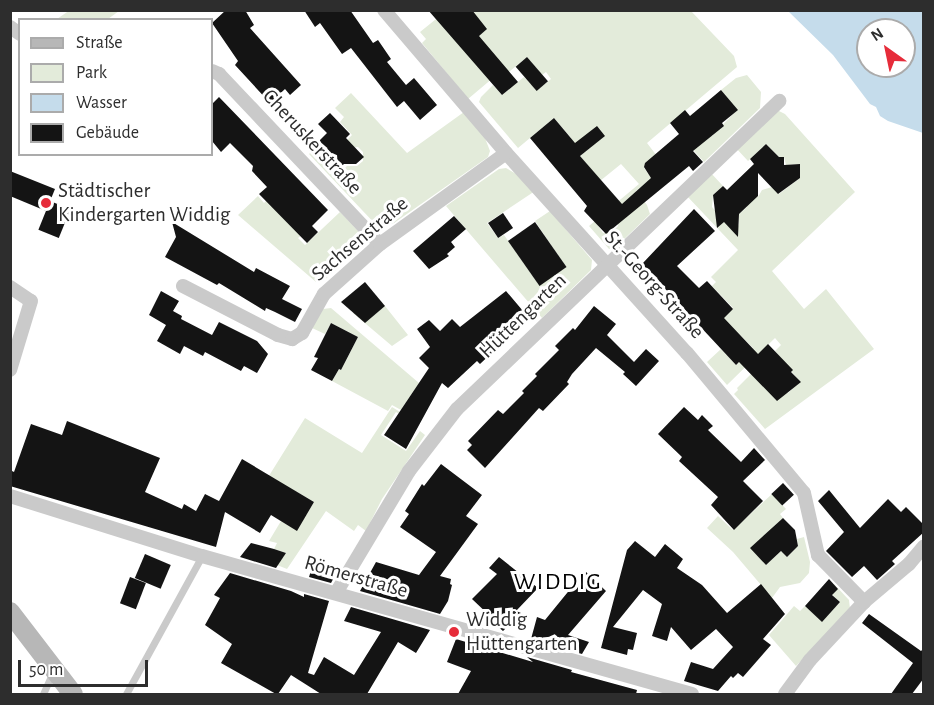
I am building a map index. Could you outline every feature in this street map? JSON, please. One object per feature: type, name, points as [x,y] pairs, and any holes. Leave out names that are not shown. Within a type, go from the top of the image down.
[{"type":"main road","points":[[10,612],[73,694]]},
{"type":"street","name":"St.-Georg-Straße","points":[[384,10],[506,153],[687,353],[804,493],[818,555],[864,602]]},
{"type":"street","name":"Cheruskerstraße","points":[[213,71],[219,74],[380,244]]},
{"type":"street","name":"Hüttengarten","points":[[336,593],[409,471],[457,409],[779,101]]},
{"type":"street","name":"Sachsenstraße","points":[[183,286],[278,335],[292,339],[302,333],[324,294],[380,244],[506,153]]},
{"type":"street","points":[[10,287],[31,301],[10,370]]},
{"type":"street","name":"Römerstraße","points":[[10,496],[202,556],[692,694]]},
{"type":"street","points":[[785,694],[810,660],[864,602],[902,570],[924,546]]},
{"type":"lane","points":[[126,694],[202,556]]},
{"type":"lane","points":[[43,694],[54,670]]},
{"type":"green space","points":[[70,10],[119,10],[109,18],[58,18]]},
{"type":"green space","points":[[446,11],[691,11],[734,56],[737,67],[647,143],[657,156],[644,168],[656,184],[646,192],[641,187],[636,191],[647,205],[650,214],[614,249],[609,249],[589,226],[595,221],[603,233],[612,232],[618,226],[615,204],[639,184],[621,164],[600,181],[580,156],[591,147],[572,148],[571,138],[554,118],[518,148],[479,102],[481,97],[493,85],[502,95],[524,77],[537,90],[551,79],[546,72],[542,75],[527,57],[504,76],[500,72],[468,99],[422,43],[426,39],[420,32]]},
{"type":"green space","points":[[747,75],[761,92],[760,108],[704,162],[685,141],[690,116],[693,113],[712,136],[737,110],[721,90],[736,78]]},
{"type":"green space","points":[[351,93],[407,153],[464,112],[483,133],[490,151],[488,157],[394,223],[379,228],[309,154],[315,148],[338,174],[347,166],[357,166],[363,161],[363,152],[358,147],[350,148],[345,142],[352,135],[340,122],[344,117],[335,108]]},
{"type":"green space","points":[[779,111],[785,114],[855,192],[772,271],[804,309],[826,289],[874,349],[765,429],[734,394],[737,388],[751,374],[788,393],[800,382],[775,351],[781,345],[775,338],[727,385],[707,362],[721,349],[736,365],[753,348],[738,333],[718,323],[733,308],[712,286],[716,282],[711,277],[738,250],[686,195],[710,172],[723,186],[713,195],[712,207],[733,231],[739,225],[739,214],[747,207],[743,203],[754,193],[758,197],[762,190],[772,187],[779,194],[800,178],[800,164],[786,165],[784,157],[779,157],[766,144],[748,161],[735,147],[774,112]]},
{"type":"green space","points":[[506,168],[518,175],[535,191],[487,223],[498,238],[504,235],[539,285],[566,267],[535,221],[550,211],[592,260],[591,270],[542,318],[446,206],[499,169]]},
{"type":"green space","points":[[258,196],[264,203],[267,200],[292,226],[301,236],[298,238],[305,245],[340,212],[360,233],[363,246],[322,282],[316,282],[238,215]]},
{"type":"green space","points":[[361,306],[371,317],[385,306],[408,335],[392,346],[353,313]]},
{"type":"green space","points":[[331,308],[419,383],[401,410],[392,405],[388,411],[332,381],[339,369],[341,370],[358,337],[331,323],[325,334],[312,328],[323,309]]},
{"type":"green space","points":[[392,407],[405,415],[404,417],[396,412],[381,435],[406,451],[420,431],[425,435],[382,499],[366,531],[358,525],[354,531],[326,511],[287,569],[277,565],[286,553],[274,549],[277,543],[269,541],[281,521],[297,530],[314,502],[297,492],[257,495],[305,418],[362,453]]},
{"type":"green space","points":[[772,494],[786,509],[780,514],[783,518],[751,548],[766,565],[781,551],[787,557],[798,546],[797,539],[804,537],[810,562],[809,573],[800,583],[780,587],[772,598],[733,552],[707,528],[718,516],[733,530]]},
{"type":"green space","points":[[834,584],[849,600],[850,609],[796,666],[769,635],[794,606],[800,611],[805,606],[822,621],[840,602],[824,587]]},
{"type":"water","points":[[788,11],[923,11],[923,133],[888,121],[880,116],[876,107],[870,104],[833,55]]},
{"type":"building","points":[[226,10],[245,10],[254,25],[250,28],[301,85],[290,95],[285,89],[270,103],[235,65],[238,61],[213,22]]},
{"type":"building","points":[[304,10],[350,10],[373,43],[378,40],[391,59],[387,62],[406,85],[414,78],[437,105],[420,120],[404,101],[397,107],[351,48],[342,54],[320,23],[315,27]]},
{"type":"building","points":[[428,10],[472,10],[487,29],[479,36],[518,82],[502,95]]},
{"type":"building","points":[[527,57],[548,81],[537,91],[516,67]]},
{"type":"building","points":[[721,90],[738,110],[722,123],[724,126],[693,151],[703,162],[693,171],[689,166],[606,234],[584,211],[587,206],[530,138],[554,118],[575,143],[597,126],[605,136],[580,156],[622,204],[651,178],[644,167],[645,163],[679,134],[670,123],[685,110],[690,116]]},
{"type":"building","points":[[219,97],[328,210],[312,226],[318,232],[307,243],[259,194],[267,187],[252,171],[253,166],[230,143],[221,152],[213,142],[213,103]]},
{"type":"building","points":[[330,113],[350,134],[346,138],[364,157],[356,164],[344,164],[338,169],[319,148],[322,145],[319,141],[327,133],[318,124]]},
{"type":"building","points":[[766,144],[779,157],[784,157],[784,165],[800,164],[800,178],[778,194],[758,173],[758,196],[739,214],[738,237],[724,222],[717,228],[713,195],[723,186],[727,190],[754,164],[750,159]]},
{"type":"building","points":[[10,171],[55,189],[46,211],[10,196]]},
{"type":"building","points":[[50,201],[70,209],[59,238],[38,230]]},
{"type":"building","points":[[694,209],[715,231],[677,266],[699,288],[707,281],[733,309],[724,318],[758,354],[768,344],[793,370],[791,372],[801,382],[777,401],[739,362],[736,365],[642,264]]},
{"type":"building","points":[[503,213],[513,228],[498,238],[488,223]]},
{"type":"building","points":[[454,216],[466,229],[451,242],[455,247],[447,254],[449,256],[429,269],[413,251]]},
{"type":"building","points":[[172,222],[254,272],[256,268],[290,286],[282,299],[302,309],[295,322],[266,308],[265,311],[219,283],[217,285],[165,257],[176,237]]},
{"type":"building","points":[[535,222],[567,267],[540,286],[508,241]]},
{"type":"building","points":[[365,282],[385,306],[365,323],[341,302]]},
{"type":"building","points":[[161,291],[179,301],[173,311],[182,316],[181,319],[212,335],[219,322],[257,341],[268,354],[257,373],[244,366],[241,371],[205,352],[203,356],[184,346],[180,354],[157,341],[166,325],[149,315]]},
{"type":"building","points":[[506,291],[523,311],[489,340],[497,348],[480,364],[477,361],[448,388],[442,383],[406,449],[384,435],[429,368],[419,358],[430,347],[417,329],[429,320],[440,331],[452,319],[460,327]]},
{"type":"building","points":[[594,306],[616,324],[607,335],[634,362],[646,349],[659,361],[636,386],[623,374],[625,372],[596,348],[572,374],[567,382],[569,384],[543,411],[539,408],[485,468],[467,450],[472,445],[468,441],[498,410],[503,414],[524,393],[522,391],[537,376],[535,374],[559,350],[555,346],[573,328],[575,330]]},
{"type":"building","points":[[331,323],[358,337],[341,370],[339,369],[332,381],[311,370],[318,358],[314,357]]},
{"type":"building","points":[[684,407],[698,420],[702,415],[713,426],[708,430],[741,462],[754,448],[765,460],[743,481],[763,501],[734,530],[711,505],[718,497],[679,461],[682,457],[658,434]]},
{"type":"building","points":[[67,421],[160,458],[145,492],[182,509],[184,504],[196,511],[205,494],[219,501],[242,459],[314,502],[297,531],[271,515],[260,533],[225,512],[216,547],[10,486],[10,470],[14,472],[31,424],[62,435]]},
{"type":"building","points":[[441,464],[482,495],[466,516],[478,524],[440,576],[451,579],[450,584],[452,585],[448,601],[440,614],[360,591],[376,562],[419,575],[436,552],[400,527],[409,514],[405,511],[422,484],[424,486]]},
{"type":"building","points":[[783,483],[794,495],[782,506],[771,494]]},
{"type":"building","points":[[829,490],[860,528],[888,499],[901,512],[906,507],[924,525],[924,532],[892,561],[895,564],[877,580],[864,566],[852,577],[826,551],[844,532],[818,501]]},
{"type":"building","points":[[783,518],[795,530],[798,546],[787,557],[781,551],[766,565],[750,548]]},
{"type":"building","points":[[635,541],[655,557],[665,544],[683,559],[677,568],[702,585],[727,613],[761,584],[785,614],[763,639],[771,645],[743,677],[738,673],[733,678],[731,676],[718,691],[684,681],[691,662],[713,669],[733,647],[716,629],[691,650],[671,627],[667,641],[652,636],[662,604],[643,590],[613,627],[637,633],[633,650],[628,649],[627,655],[601,648],[627,550]]},
{"type":"building","points":[[251,543],[286,553],[276,568],[240,557]]},
{"type":"building","points":[[145,554],[171,565],[161,589],[135,578]]},
{"type":"building","points":[[499,557],[538,588],[516,611],[521,613],[503,631],[472,599],[497,574],[489,568]]},
{"type":"building","points":[[314,561],[339,568],[331,583],[309,577]]},
{"type":"building","points":[[585,571],[606,591],[568,635],[589,642],[582,654],[531,639],[537,617],[545,620]]},
{"type":"building","points":[[230,573],[304,597],[304,594],[329,601],[308,673],[314,675],[324,657],[354,675],[381,632],[344,621],[351,607],[430,630],[416,653],[398,642],[367,694],[321,694],[291,675],[276,694],[221,663],[232,644],[205,625],[220,598],[214,595]]},
{"type":"building","points":[[130,577],[146,583],[136,609],[120,603]]},
{"type":"building","points":[[829,579],[838,589],[832,595],[840,602],[822,622],[805,606]]},
{"type":"building","points":[[869,614],[921,651],[924,648],[924,678],[912,694],[891,694],[913,663],[862,623]]},
{"type":"building","points":[[456,639],[533,662],[527,657],[572,670],[571,672],[637,690],[636,694],[458,694],[471,671],[447,662]]},
{"type":"place","name":"Städtischer Kindergarten Widdig","points":[[46,203]]},
{"type":"place","name":"Widdig Hüttengarten","points":[[454,632]]},
{"type":"district","name":"WIDDIG","points":[[558,583]]}]
